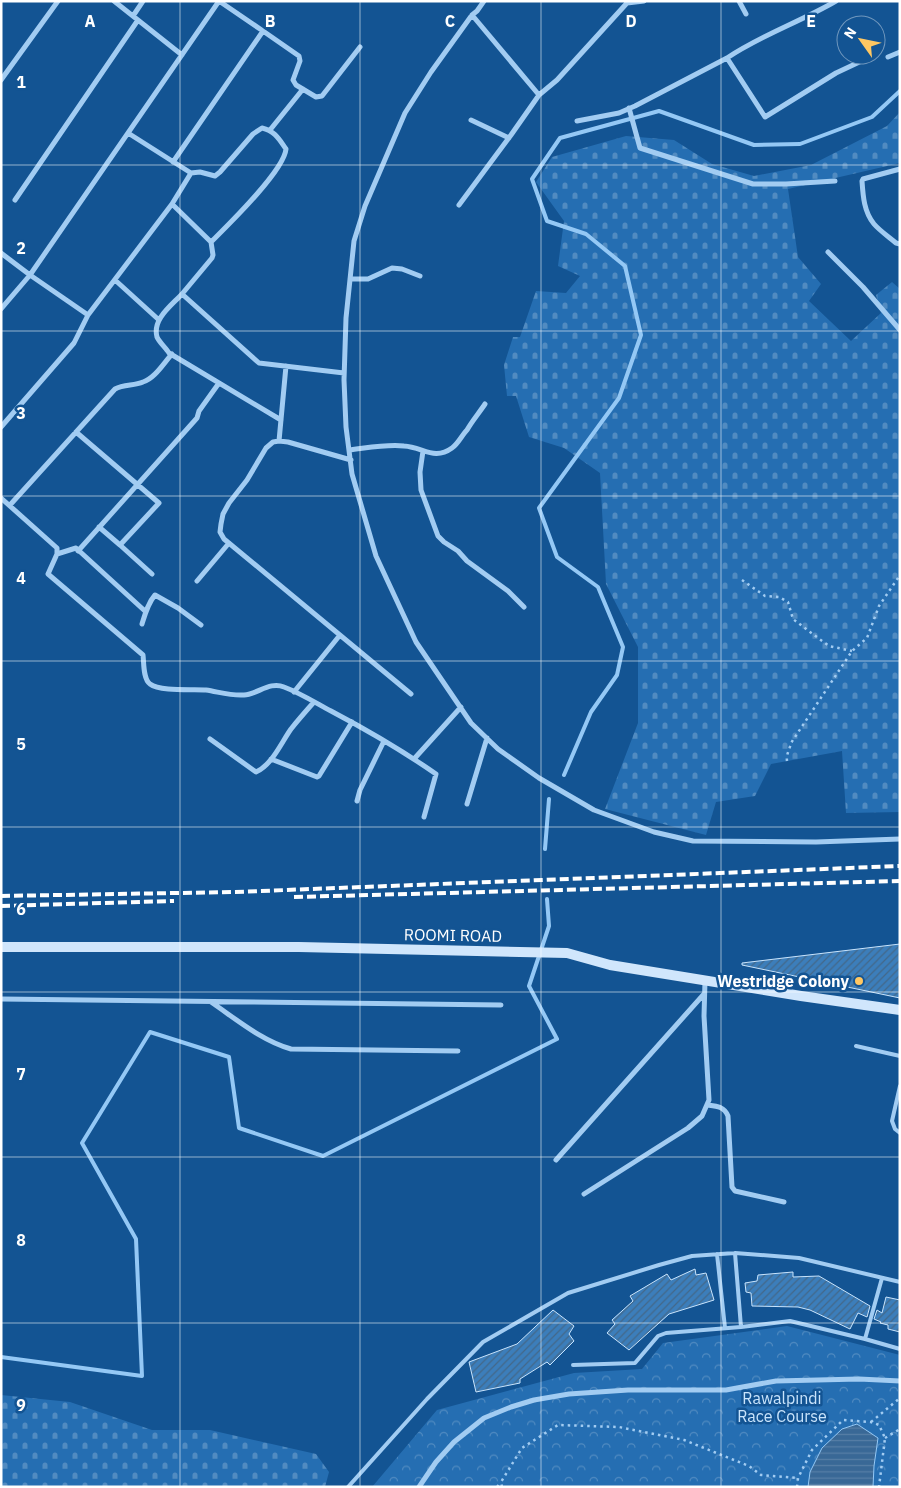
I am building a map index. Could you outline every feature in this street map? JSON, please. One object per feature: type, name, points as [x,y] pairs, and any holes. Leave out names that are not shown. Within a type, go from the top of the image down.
[{"type":"street","points":[[1,80],[58,1]]},
{"type":"street","points":[[114,1],[182,55]]},
{"type":"street","points":[[15,200],[135,18],[143,1]]},
{"type":"street","points":[[1,309],[30,275],[219,1],[299,56],[300,61],[293,80],[296,85],[316,97],[322,96],[360,47]]},
{"type":"street","points":[[484,1],[431,72],[406,113],[365,206],[354,241],[346,318],[344,373],[346,426],[352,474],[376,556],[416,642],[471,723],[498,749],[539,778],[594,810],[654,832],[693,841],[816,842],[900,839]]},
{"type":"street","points":[[458,205],[539,95],[557,80],[627,2],[644,1]]},
{"type":"street","points":[[739,1],[746,14]]},
{"type":"street","points":[[577,121],[619,113],[727,58],[747,44],[836,1]]},
{"type":"street","points":[[472,15],[539,95]]},
{"type":"street","points":[[173,162],[264,31]]},
{"type":"street","points":[[888,57],[900,52]]},
{"type":"street","points":[[727,58],[765,117],[836,73],[853,65]]},
{"type":"street","points":[[270,130],[303,89]]},
{"type":"street","points":[[629,108],[640,148],[753,184],[835,181]]},
{"type":"street","points":[[471,120],[509,138]]},
{"type":"street","points":[[128,133],[191,173],[200,172],[215,176],[253,134],[262,128],[274,133],[286,149],[282,161],[254,197],[212,242]]},
{"type":"street","points":[[900,169],[863,179],[862,181],[866,206],[874,224],[900,244]]},
{"type":"street","points":[[1,428],[74,342],[88,315],[172,204],[191,173]]},
{"type":"street","points":[[172,204],[212,242],[213,255],[159,320],[157,323],[157,337],[172,354],[281,420]]},
{"type":"street","points":[[828,252],[863,287],[900,330]]},
{"type":"street","points":[[1,253],[88,315]]},
{"type":"street","points":[[350,279],[368,279],[392,268],[402,269],[420,276]]},
{"type":"street","points":[[114,280],[159,320]]},
{"type":"street","points":[[182,294],[259,363],[344,373]]},
{"type":"street","points":[[10,505],[115,389],[142,383],[152,377],[172,354]]},
{"type":"street","points":[[279,441],[286,366]]},
{"type":"street","points":[[78,551],[196,418],[219,383]]},
{"type":"street","points":[[349,450],[404,446],[443,454],[454,447],[485,404]]},
{"type":"street","points":[[76,432],[159,503],[120,545]]},
{"type":"street","points":[[350,460],[279,441],[273,442],[266,448],[247,480],[223,514],[220,532],[224,539],[411,694]]},
{"type":"street","points":[[423,451],[420,472],[421,490],[438,536],[458,551],[467,561],[508,590],[524,607]]},
{"type":"street","points":[[1,498],[57,548],[57,554],[48,574],[143,655],[146,679],[150,684],[165,689],[207,690],[225,694],[246,695],[275,684],[283,686],[352,722],[436,774],[424,817]]},
{"type":"street","points":[[99,528],[152,574]]},
{"type":"street","points":[[197,581],[229,543]]},
{"type":"street","points":[[57,554],[76,548],[146,612]]},
{"type":"street","points":[[142,624],[155,595],[178,608],[201,625]]},
{"type":"street","points":[[294,692],[340,635]]},
{"type":"street","points":[[210,739],[256,772],[262,770],[272,759],[292,728],[314,702]]},
{"type":"street","points":[[414,759],[461,707]]},
{"type":"street","points":[[272,759],[314,777],[319,776],[352,722]]},
{"type":"street","points":[[467,804],[487,738]]},
{"type":"street","points":[[357,801],[363,783],[384,741]]},
{"type":"street","name":"ROOMI ROAD","points":[[1,946],[299,947],[567,953],[610,965],[900,1010]]},
{"type":"street","points":[[584,1194],[688,1128],[702,1116],[709,1100],[704,1016],[705,980]]},
{"type":"street","points":[[556,1160],[704,994]]},
{"type":"street","points":[[1,999],[501,1005]]},
{"type":"street","points":[[210,1002],[278,1045],[292,1049],[458,1051]]},
{"type":"street","points":[[707,1105],[726,1110],[728,1116],[732,1186],[734,1191],[784,1202]]},
{"type":"street","points":[[419,1487],[436,1462],[454,1442],[484,1418],[534,1400],[569,1394],[628,1390],[726,1390],[776,1381],[859,1379],[900,1381]]},
{"type":"lane","points":[[856,1046],[900,1056]]},
{"type":"lane","points":[[900,1086],[892,1121],[895,1129],[900,1134]]},
{"type":"lane","points":[[735,1253],[741,1327]]},
{"type":"lane","points":[[348,1487],[426,1399],[483,1342],[568,1293],[692,1256],[735,1253],[799,1258],[900,1282]]},
{"type":"lane","points":[[717,1254],[725,1328]]},
{"type":"lane","points":[[864,1339],[882,1278]]},
{"type":"lane","points":[[573,1365],[632,1364],[638,1361],[662,1334],[790,1321],[900,1350]]},
{"type":"path","points":[[787,761],[791,743],[852,651],[867,638],[880,606],[900,575]]},
{"type":"path","points":[[742,580],[765,596],[779,597],[788,602],[793,619],[828,646],[852,651]]},
{"type":"path","points":[[872,1422],[900,1398]]},
{"type":"path","points":[[797,1487],[798,1478],[812,1450],[843,1420],[872,1422],[879,1426],[885,1438],[879,1487]]},
{"type":"path","points":[[497,1487],[502,1482],[522,1448],[558,1425],[619,1427],[684,1440],[748,1466],[760,1475],[798,1478]]},
{"type":"path","points":[[885,1438],[900,1429]]},
{"type":"path","points":[[502,1482],[502,1487]]},
{"type":"green space","points":[[900,112],[900,163],[788,189],[798,257],[821,284],[809,301],[851,341],[881,313],[876,295],[892,282],[900,289],[900,812],[846,813],[842,751],[771,764],[755,796],[716,802],[706,835],[605,809],[638,723],[638,647],[606,584],[600,473],[564,448],[529,437],[516,396],[507,396],[504,365],[513,337],[520,337],[536,291],[566,293],[580,276],[558,266],[564,221],[536,182],[552,157],[626,136],[674,140],[712,164],[754,176],[811,165],[887,126]]},
{"type":"green space","name":"Rawalpindi Race Course","points":[[787,1326],[900,1355],[900,1487],[372,1487],[437,1410],[574,1373],[642,1369],[663,1343]]},
{"type":"green space","points":[[1,1395],[70,1402],[152,1430],[210,1430],[316,1454],[329,1472],[325,1487],[1,1487]]},
{"type":"shaded area","points":[[857,1424],[878,1438],[873,1487],[808,1487],[810,1472],[822,1448],[842,1429]]},
{"type":"building","name":"Westridge Colony","points":[[900,944],[900,998],[742,965],[742,963]]},
{"type":"building","points":[[695,1269],[696,1275],[706,1273],[714,1300],[669,1314],[629,1350],[607,1333],[615,1324],[612,1320],[633,1301],[630,1296],[667,1274],[671,1280]]},
{"type":"building","points":[[793,1272],[793,1277],[819,1276],[870,1306],[867,1317],[858,1313],[850,1329],[810,1310],[798,1307],[752,1306],[751,1293],[746,1292],[745,1283],[757,1281],[758,1275]]},
{"type":"building","points":[[886,1297],[900,1300],[900,1332],[888,1329],[888,1325],[874,1319],[877,1310],[882,1313]]},
{"type":"building","points":[[553,1310],[574,1326],[569,1334],[574,1341],[550,1365],[547,1362],[520,1379],[520,1383],[476,1392],[469,1362],[517,1344]]},
{"type":"waterway","points":[[564,775],[591,712],[617,675],[623,647],[598,587],[557,557],[539,508],[619,398],[641,335],[625,266],[586,234],[547,221],[532,179],[560,138],[659,111],[754,145],[800,144],[872,117],[900,91]]},
{"type":"waterway","points":[[545,849],[549,799]]},
{"type":"waterway","points":[[1,1357],[142,1376],[136,1239],[82,1143],[150,1032],[229,1057],[239,1128],[323,1156],[557,1039],[529,986],[549,926],[547,899]]},
{"type":"railway","points":[[1,896],[235,892],[900,866]]},
{"type":"railway","points":[[294,897],[900,881]]},
{"type":"railway","points":[[1,906],[174,901]]},
{"type":"place","name":"Westridge Colony","points":[[859,981]]}]
